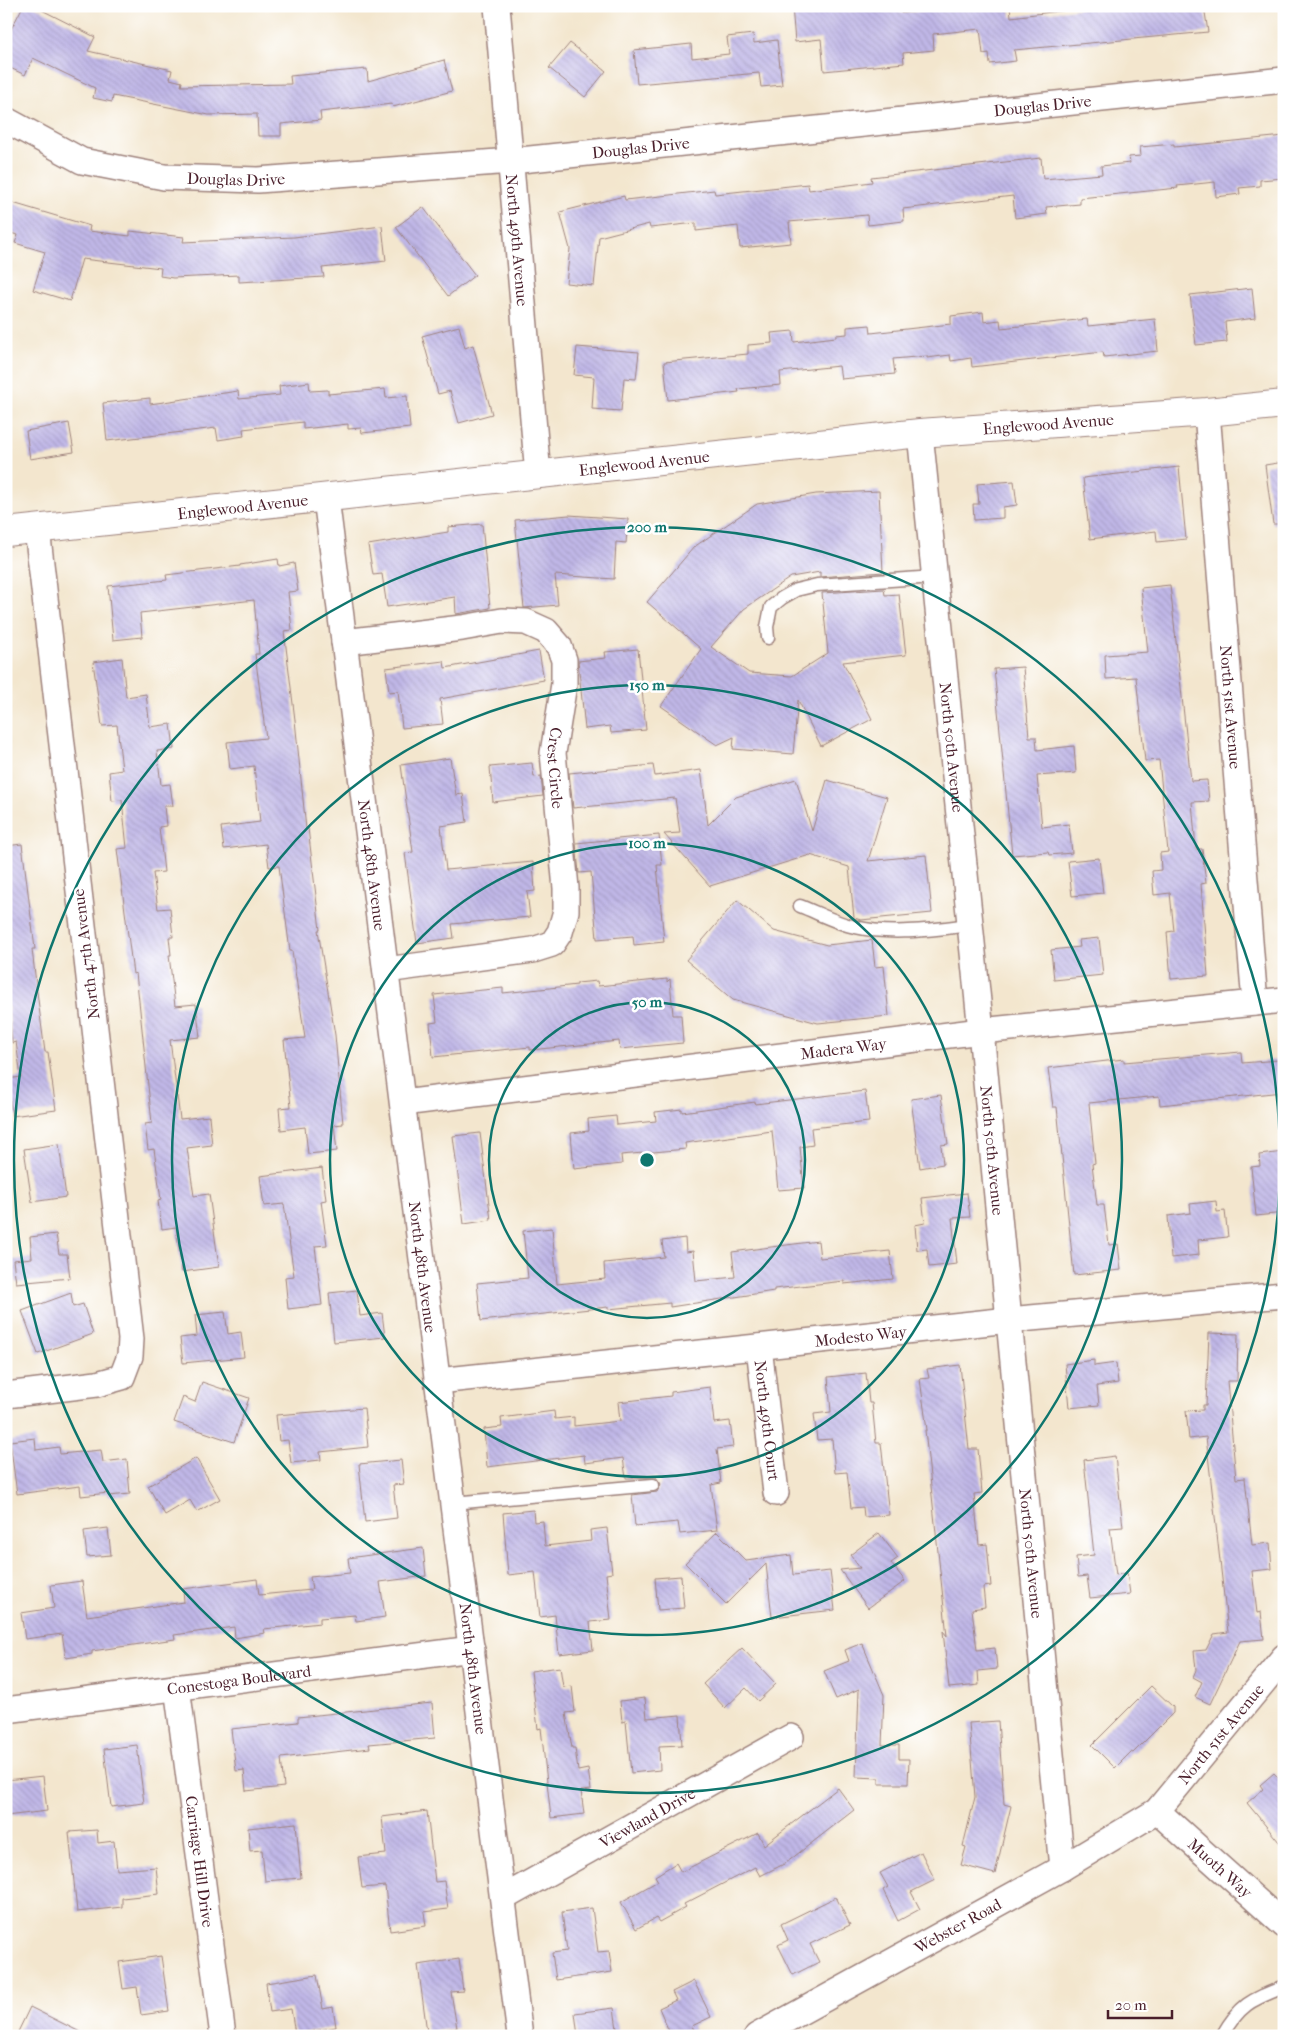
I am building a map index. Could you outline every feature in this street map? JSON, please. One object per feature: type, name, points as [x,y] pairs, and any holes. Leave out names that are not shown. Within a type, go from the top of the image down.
[{"type":"street","name":"North 49th Avenue","points":[[497,6],[538,475]]},
{"type":"street","name":"Douglas Drive","points":[[6,120],[82,161],[164,178],[258,180],[510,161],[1284,80]]},
{"type":"street","name":"Englewood Avenue","points":[[6,532],[920,433],[1207,412],[1284,404]]},
{"type":"street","name":"North 51st Avenue","points":[[1207,412],[1255,1003]]},
{"type":"street","name":"North 50th Avenue","points":[[920,433],[982,1031],[1062,1868]]},
{"type":"street","name":"North 48th Avenue","points":[[326,498],[520,2036]]},
{"type":"street","name":"North 47th Avenue","points":[[6,1395],[97,1384],[122,1377],[130,1356],[131,1339],[37,529]]},
{"type":"street","name":"Crest Circle","points":[[344,642],[462,628],[502,621],[526,622],[546,631],[559,646],[564,660],[564,684],[553,753],[566,888],[566,911],[560,932],[552,944],[533,950],[386,970]]},
{"type":"street","name":"Madera Way","points":[[403,1103],[982,1031],[1284,1000]]},
{"type":"street","name":"Modesto Way","points":[[438,1381],[1009,1320],[1284,1295]]},
{"type":"street","name":"North 49th Court","points":[[759,1347],[776,1493]]},
{"type":"street","name":"Conestoga Boulevard","points":[[6,1710],[472,1649]]},
{"type":"street","name":"North 51st Avenue","points":[[1157,1811],[1284,1657]]},
{"type":"street","name":"Carriage Hill Drive","points":[[177,1687],[223,2036]]},
{"type":"street","name":"Viewland Drive","points":[[503,1898],[791,1737]]},
{"type":"street","name":"Webster Road","points":[[757,2036],[1062,1868],[1157,1811]]},
{"type":"street","name":"Muoth Way","points":[[1157,1811],[1284,1925]]},
{"type":"lane","points":[[768,638],[767,627],[772,607],[782,598],[796,590],[817,585],[935,577]]},
{"type":"lane","points":[[800,906],[854,927],[881,931],[904,931],[971,925]]},
{"type":"lane","points":[[453,1503],[653,1485]]},
{"type":"lane","points":[[1222,2036],[1233,2016],[1244,2006],[1261,1996],[1284,1988]]},
{"type":"building","points":[[23,6],[34,6],[95,37],[88,51],[172,70],[170,79],[182,82],[181,86],[291,84],[290,76],[367,69],[368,81],[444,60],[452,91],[393,107],[392,104],[320,112],[321,120],[281,124],[281,136],[258,136],[257,114],[209,115],[113,96],[112,102],[93,98],[95,88],[33,58],[25,75],[6,66],[6,39]]},
{"type":"building","points":[[792,6],[848,6],[848,11],[901,6],[901,13],[940,9],[940,6],[1010,6],[1011,17],[1100,6],[1204,6],[1208,32],[1014,50],[1016,61],[990,64],[989,53],[983,54],[980,29],[933,34],[934,50],[903,53],[904,63],[824,71],[821,39],[795,42]]},
{"type":"building","points":[[753,34],[754,43],[777,40],[782,85],[761,87],[759,73],[637,84],[634,50],[691,44],[692,58],[729,54],[727,37]]},
{"type":"building","points":[[570,43],[606,71],[585,97],[549,68]]},
{"type":"building","points":[[1284,136],[1284,178],[1260,180],[1260,186],[1239,188],[1240,194],[1216,197],[1215,182],[1177,186],[1178,188],[1080,198],[1080,204],[1046,207],[1047,214],[1015,218],[1013,196],[903,209],[904,221],[868,225],[867,215],[789,222],[791,243],[740,248],[738,226],[696,231],[696,223],[650,228],[649,224],[599,237],[594,286],[566,283],[570,249],[560,212],[624,196],[625,200],[714,190],[715,194],[808,184],[809,190],[872,182],[871,177],[1041,158],[1043,179],[1102,174],[1101,166],[1130,163],[1129,157],[1141,156],[1140,147],[1174,144],[1174,147]]},
{"type":"building","points":[[6,201],[90,226],[89,231],[130,236],[130,231],[184,237],[183,242],[294,237],[382,226],[386,261],[322,268],[324,277],[239,282],[239,275],[173,278],[160,276],[161,268],[82,259],[70,301],[33,290],[45,252],[15,243],[18,235],[6,232]]},
{"type":"building","points":[[423,207],[475,275],[448,296],[396,227]]},
{"type":"building","points":[[1252,288],[1255,318],[1225,322],[1227,342],[1196,345],[1190,295]]},
{"type":"building","points":[[983,312],[984,322],[1000,320],[1001,328],[1087,319],[1088,326],[1155,319],[1158,351],[1104,357],[1103,352],[972,367],[971,358],[951,361],[950,355],[893,359],[895,374],[841,379],[839,366],[780,372],[781,385],[738,389],[739,392],[668,400],[664,362],[748,354],[748,345],[772,343],[771,333],[793,331],[794,342],[847,334],[847,327],[870,325],[871,333],[951,324],[951,316]]},
{"type":"building","points":[[459,326],[465,348],[473,345],[492,414],[459,423],[450,391],[438,394],[422,336]]},
{"type":"building","points":[[577,347],[639,352],[636,379],[624,378],[621,411],[592,409],[594,377],[574,375]]},
{"type":"building","points":[[309,382],[310,391],[328,390],[328,394],[385,389],[386,398],[407,396],[410,428],[362,433],[361,428],[348,429],[348,424],[303,429],[303,422],[243,429],[244,436],[218,440],[216,428],[107,441],[103,403],[150,398],[150,404],[238,391],[239,399],[280,395],[279,386]]},
{"type":"building","points":[[69,423],[74,452],[30,459],[26,431]]},
{"type":"building","points":[[1284,462],[1284,524],[1273,524],[1265,465]]},
{"type":"building","points":[[1179,467],[1186,539],[1157,542],[1156,531],[1090,539],[1083,478]]},
{"type":"building","points":[[1014,481],[1017,505],[1003,507],[1003,518],[974,520],[973,504],[979,504],[977,484]]},
{"type":"building","points":[[879,491],[883,572],[820,577],[820,572],[791,577],[744,609],[711,647],[749,673],[792,676],[828,653],[822,593],[884,589],[885,595],[899,594],[906,655],[843,662],[872,719],[821,746],[798,700],[793,754],[733,749],[734,737],[717,745],[661,706],[701,649],[647,602],[694,547],[757,504],[816,494]]},
{"type":"building","points":[[569,515],[628,519],[626,543],[616,542],[614,579],[555,575],[558,605],[524,608],[515,520]]},
{"type":"building","points":[[482,524],[490,608],[456,614],[455,597],[387,607],[382,574],[373,575],[368,545],[448,532],[448,527]]},
{"type":"building","points":[[278,559],[279,566],[294,563],[298,591],[288,592],[292,630],[284,631],[306,829],[308,828],[320,930],[318,930],[335,1035],[343,1124],[334,1125],[337,1151],[308,1154],[305,1127],[281,1130],[279,1108],[291,1107],[284,1040],[305,1038],[292,951],[290,951],[279,866],[269,867],[266,844],[224,849],[221,827],[260,822],[254,766],[230,769],[227,742],[266,738],[255,654],[259,654],[254,600],[140,613],[142,637],[113,640],[108,586],[167,580],[166,575],[240,566]]},
{"type":"building","points":[[1170,585],[1191,781],[1207,780],[1209,801],[1192,802],[1196,849],[1202,849],[1206,883],[1201,884],[1208,976],[1171,979],[1167,932],[1174,931],[1170,893],[1154,895],[1152,871],[1161,870],[1160,853],[1168,852],[1159,760],[1145,761],[1136,677],[1106,679],[1105,655],[1148,652],[1141,588]]},
{"type":"building","points":[[638,649],[646,730],[611,733],[610,726],[585,729],[578,661],[606,658],[605,652]]},
{"type":"building","points":[[539,651],[544,680],[440,699],[443,724],[402,728],[398,691],[389,692],[386,668],[444,661],[445,668]]},
{"type":"building","points":[[122,658],[126,697],[146,694],[150,727],[171,724],[174,749],[157,751],[161,785],[170,784],[173,806],[164,806],[166,826],[159,827],[164,872],[153,873],[158,909],[170,908],[173,937],[169,937],[171,955],[169,955],[175,1006],[196,1004],[200,1037],[170,1040],[180,1119],[209,1116],[212,1145],[187,1148],[194,1196],[209,1194],[219,1267],[182,1272],[176,1227],[162,1229],[158,1201],[161,1200],[154,1149],[148,1150],[145,1124],[152,1123],[136,973],[133,974],[117,849],[127,848],[122,800],[112,801],[109,772],[122,770],[117,725],[102,726],[93,662]]},
{"type":"building","points":[[1023,667],[1029,737],[1036,737],[1037,750],[1074,746],[1076,773],[1037,776],[1042,827],[1069,824],[1072,853],[1049,855],[1048,852],[1012,855],[994,669]]},
{"type":"building","points":[[450,758],[456,795],[463,794],[467,822],[441,826],[446,870],[533,862],[535,891],[527,892],[530,917],[452,924],[454,938],[417,943],[405,853],[413,852],[401,765]]},
{"type":"building","points":[[532,763],[534,777],[541,776],[543,796],[493,802],[490,767]]},
{"type":"building","points":[[653,765],[655,776],[701,770],[708,825],[736,797],[796,779],[812,831],[827,780],[887,797],[868,861],[926,855],[932,913],[861,920],[854,918],[849,867],[810,855],[710,886],[664,834],[680,833],[675,798],[573,808],[569,773]]},
{"type":"building","points":[[659,835],[662,865],[657,865],[664,942],[634,945],[633,936],[597,939],[591,872],[579,873],[576,843]]},
{"type":"building","points":[[22,844],[35,949],[32,949],[37,992],[45,1052],[48,1052],[56,1110],[12,1116],[7,1079],[21,1077],[16,1042],[12,1043],[6,985],[6,846]]},
{"type":"building","points":[[1099,858],[1103,893],[1072,896],[1068,861]]},
{"type":"building","points":[[737,900],[774,931],[827,945],[872,940],[875,967],[884,966],[889,1016],[818,1023],[733,1000],[686,960]]},
{"type":"building","points":[[1099,938],[1103,975],[1054,980],[1051,950],[1080,947],[1079,940]]},
{"type":"building","points":[[667,979],[667,982],[670,979],[673,1015],[681,1015],[683,1043],[620,1049],[619,1041],[530,1050],[530,1047],[433,1057],[430,1023],[437,1022],[434,995],[503,988],[503,993],[597,981],[598,986]]},
{"type":"building","points":[[1241,1052],[1242,1063],[1279,1060],[1282,1092],[1160,1105],[1159,1096],[1089,1103],[1095,1163],[1092,1164],[1097,1205],[1104,1205],[1109,1245],[1118,1244],[1121,1270],[1074,1275],[1057,1107],[1053,1107],[1048,1068],[1124,1059],[1124,1062]]},
{"type":"building","points":[[865,1091],[869,1122],[811,1128],[813,1145],[800,1147],[804,1188],[778,1190],[772,1131],[685,1143],[686,1149],[621,1155],[622,1164],[574,1169],[571,1133],[589,1131],[588,1119],[616,1116],[617,1125],[656,1121],[655,1112],[682,1109],[682,1112],[755,1102],[755,1104]]},
{"type":"building","points":[[941,1095],[948,1144],[941,1145],[943,1164],[920,1168],[911,1099]]},
{"type":"building","points":[[480,1133],[491,1220],[464,1224],[453,1136]]},
{"type":"building","points":[[59,1144],[66,1197],[32,1202],[24,1149]]},
{"type":"building","points":[[1284,1152],[1284,1213],[1256,1216],[1251,1167],[1260,1166],[1259,1155]]},
{"type":"building","points":[[322,1168],[326,1200],[321,1201],[327,1245],[315,1246],[322,1305],[288,1309],[285,1277],[294,1276],[284,1204],[264,1206],[260,1176]]},
{"type":"building","points":[[967,1193],[970,1217],[952,1218],[957,1264],[929,1267],[927,1249],[917,1250],[915,1225],[925,1223],[922,1198]]},
{"type":"building","points":[[1216,1201],[1217,1212],[1225,1211],[1228,1237],[1198,1240],[1199,1255],[1171,1258],[1168,1216],[1191,1213],[1190,1204]]},
{"type":"building","points":[[552,1228],[557,1284],[605,1279],[604,1263],[664,1257],[662,1241],[685,1238],[686,1252],[693,1251],[696,1281],[735,1277],[732,1252],[818,1241],[820,1258],[890,1251],[893,1279],[844,1284],[844,1281],[774,1289],[774,1291],[670,1307],[670,1303],[608,1309],[608,1307],[481,1321],[477,1283],[528,1278],[523,1231]]},
{"type":"building","points":[[56,1234],[59,1254],[67,1254],[70,1278],[16,1283],[13,1260],[32,1258],[30,1237]]},
{"type":"building","points":[[357,1290],[360,1316],[382,1313],[385,1337],[334,1342],[329,1293]]},
{"type":"building","points":[[71,1293],[73,1307],[83,1304],[93,1334],[38,1354],[22,1311]]},
{"type":"building","points":[[225,1312],[228,1334],[241,1332],[244,1357],[183,1363],[180,1338],[197,1336],[195,1315]]},
{"type":"building","points":[[1209,1333],[1238,1334],[1237,1381],[1227,1381],[1236,1479],[1245,1478],[1252,1545],[1270,1543],[1272,1569],[1252,1571],[1257,1613],[1261,1612],[1264,1639],[1240,1641],[1210,1704],[1195,1697],[1202,1682],[1193,1677],[1196,1670],[1194,1651],[1206,1650],[1214,1634],[1228,1632],[1206,1437],[1189,1439],[1186,1411],[1203,1410],[1203,1405],[1206,1405]]},
{"type":"building","points":[[1094,1360],[1094,1366],[1116,1363],[1118,1383],[1097,1386],[1099,1405],[1069,1408],[1065,1364]]},
{"type":"building","points":[[960,1365],[969,1449],[978,1449],[982,1493],[974,1494],[979,1545],[987,1544],[991,1586],[983,1587],[985,1607],[972,1609],[977,1650],[995,1648],[997,1669],[978,1671],[979,1685],[949,1688],[943,1631],[947,1636],[925,1430],[927,1430],[920,1379],[929,1378],[927,1369]]},
{"type":"building","points":[[866,1373],[869,1403],[872,1403],[876,1443],[881,1443],[889,1515],[864,1517],[863,1507],[851,1508],[847,1472],[835,1473],[832,1439],[817,1440],[814,1414],[831,1412],[828,1377]]},
{"type":"building","points":[[202,1382],[249,1398],[234,1442],[174,1422],[183,1397],[195,1402]]},
{"type":"building","points":[[710,1387],[714,1423],[730,1421],[733,1447],[717,1449],[721,1483],[711,1485],[717,1530],[680,1534],[678,1522],[635,1526],[632,1495],[657,1492],[661,1484],[656,1477],[626,1478],[623,1458],[585,1463],[584,1455],[487,1467],[484,1429],[502,1427],[501,1418],[554,1411],[555,1419],[574,1417],[574,1426],[620,1421],[618,1402],[671,1396],[671,1392]]},
{"type":"building","points":[[364,1408],[368,1447],[320,1452],[321,1460],[291,1463],[288,1440],[279,1441],[276,1415]]},
{"type":"building","points":[[35,1438],[36,1450],[59,1447],[60,1454],[101,1450],[103,1462],[127,1459],[130,1494],[108,1496],[108,1493],[81,1496],[80,1486],[17,1494],[10,1441]]},
{"type":"building","points":[[1115,1456],[1123,1527],[1110,1528],[1116,1575],[1127,1573],[1130,1594],[1090,1598],[1087,1576],[1078,1577],[1076,1557],[1094,1555],[1084,1460]]},
{"type":"building","points":[[196,1458],[220,1499],[197,1512],[190,1500],[165,1515],[148,1486]]},
{"type":"building","points":[[401,1460],[404,1484],[393,1485],[397,1518],[365,1522],[359,1464]]},
{"type":"building","points":[[533,1510],[534,1522],[543,1521],[545,1546],[591,1541],[590,1530],[607,1528],[612,1573],[606,1574],[611,1620],[590,1622],[593,1650],[559,1654],[555,1615],[540,1617],[535,1572],[508,1575],[503,1513]]},
{"type":"building","points":[[108,1528],[111,1555],[87,1557],[84,1531]]},
{"type":"building","points":[[717,1532],[746,1561],[791,1555],[793,1575],[830,1571],[835,1610],[772,1617],[766,1564],[726,1604],[685,1563]]},
{"type":"building","points":[[879,1533],[898,1558],[891,1563],[905,1581],[868,1608],[840,1570],[860,1568],[850,1555]]},
{"type":"building","points":[[423,1548],[426,1576],[380,1582],[385,1617],[356,1621],[355,1615],[320,1618],[320,1623],[264,1629],[265,1633],[235,1638],[234,1627],[174,1635],[175,1639],[92,1651],[92,1654],[66,1658],[62,1634],[25,1639],[21,1613],[54,1608],[51,1585],[82,1581],[87,1616],[184,1602],[183,1589],[257,1579],[259,1595],[312,1590],[310,1577],[350,1573],[348,1558]]},
{"type":"building","points":[[681,1576],[684,1608],[658,1610],[655,1578]]},
{"type":"building","points":[[862,1643],[884,1695],[882,1745],[899,1745],[899,1759],[909,1759],[908,1784],[879,1784],[879,1778],[856,1777],[859,1689],[836,1699],[824,1671],[849,1661],[845,1650]]},
{"type":"building","points":[[742,1648],[776,1684],[758,1701],[746,1688],[725,1708],[703,1684]]},
{"type":"building","points":[[560,1667],[563,1687],[572,1686],[575,1712],[566,1713],[572,1748],[575,1748],[578,1771],[588,1769],[591,1790],[581,1791],[584,1814],[551,1818],[541,1728],[538,1729],[531,1671]]},
{"type":"building","points":[[1151,1686],[1173,1707],[1173,1713],[1133,1753],[1131,1752],[1115,1768],[1092,1745]]},
{"type":"building","points":[[645,1698],[647,1718],[680,1715],[682,1745],[659,1746],[660,1770],[631,1773],[626,1721],[622,1722],[620,1701]]},
{"type":"building","points":[[432,1703],[435,1738],[369,1744],[370,1748],[281,1758],[284,1787],[246,1791],[244,1770],[236,1771],[231,1729],[298,1722],[298,1717]]},
{"type":"building","points":[[998,1721],[1004,1804],[1011,1806],[995,1874],[961,1865],[966,1847],[963,1846],[975,1797],[969,1723]]},
{"type":"building","points":[[137,1745],[144,1803],[111,1807],[104,1749]]},
{"type":"building","points":[[1274,1773],[1284,1784],[1284,1848],[1247,1803],[1263,1789],[1260,1785]]},
{"type":"building","points":[[43,1776],[47,1811],[6,1816],[6,1780]]},
{"type":"building","points":[[838,1788],[854,1810],[786,1863],[760,1876],[755,1867],[684,1904],[686,1907],[659,1922],[656,1918],[636,1929],[621,1902],[658,1881],[655,1876],[676,1863],[681,1872],[758,1833],[764,1845]]},
{"type":"building","points":[[427,1811],[435,1882],[444,1881],[448,1909],[424,1912],[426,1926],[390,1931],[385,1886],[362,1888],[358,1857],[386,1854],[382,1817]]},
{"type":"building","points":[[296,1823],[301,1878],[265,1881],[262,1850],[250,1851],[248,1828]]},
{"type":"building","points":[[97,1830],[98,1843],[114,1841],[117,1870],[156,1867],[159,1894],[122,1898],[122,1907],[77,1912],[69,1832]]},
{"type":"building","points":[[921,1852],[935,1880],[911,1892],[920,1909],[898,1921],[883,1890],[888,1887],[880,1873]]},
{"type":"building","points":[[836,1897],[850,1925],[810,1944],[819,1962],[793,1975],[778,1945],[788,1940],[781,1924]]},
{"type":"building","points":[[592,1908],[598,1952],[609,1951],[612,1972],[556,1980],[552,1953],[567,1951],[562,1912]]},
{"type":"building","points":[[161,1956],[169,2011],[141,2015],[137,1987],[123,1989],[119,1962]]},
{"type":"building","points":[[459,1959],[463,1991],[451,1992],[457,2028],[427,2032],[418,1965]]},
{"type":"building","points":[[317,1975],[323,2009],[333,2007],[336,2027],[295,2034],[291,2009],[270,2012],[266,1983]]},
{"type":"building","points":[[694,1981],[711,2017],[692,2026],[697,2036],[671,2036],[659,2008],[676,2000],[672,1992]]},
{"type":"building","points":[[30,2007],[88,2036],[16,2036]]},
{"type":"building","points":[[614,2008],[618,2036],[578,2036],[575,2013]]}]
